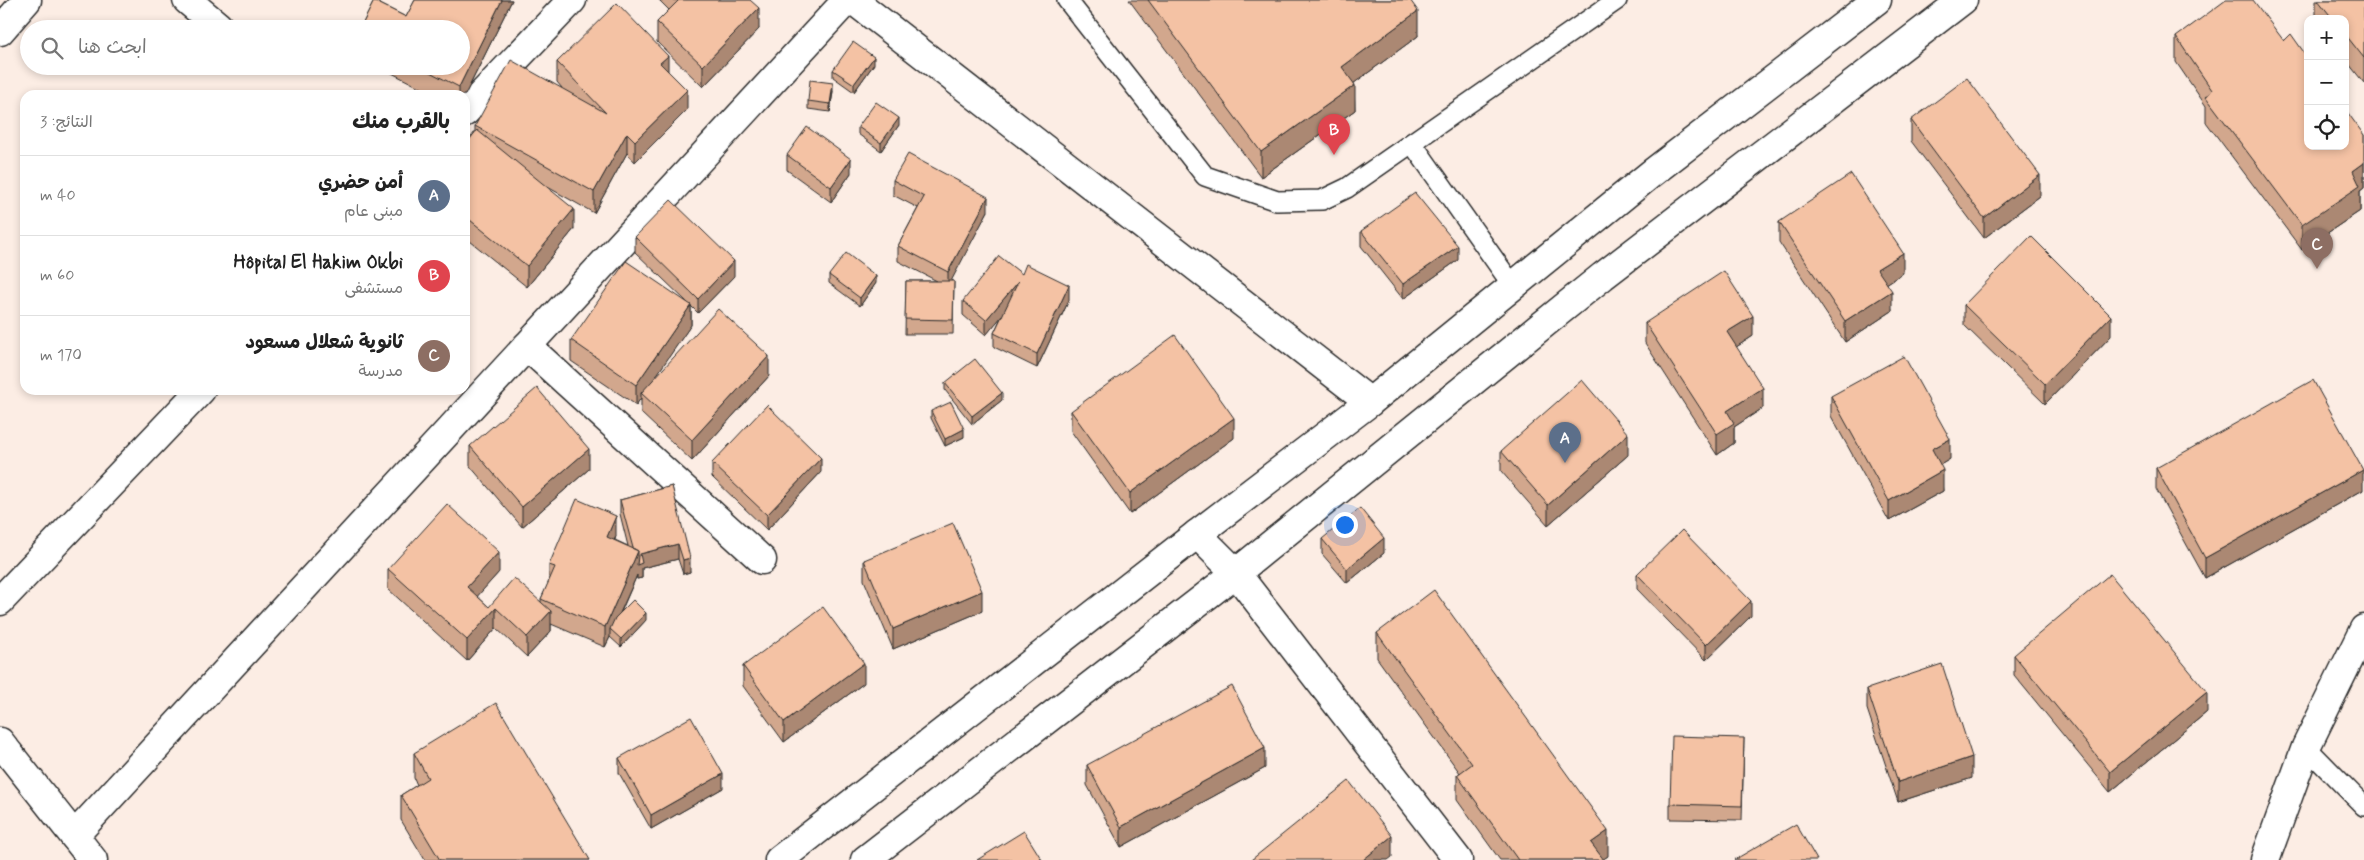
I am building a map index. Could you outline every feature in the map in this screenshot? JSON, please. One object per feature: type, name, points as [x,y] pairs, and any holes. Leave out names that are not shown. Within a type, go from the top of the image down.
[{"type":"street","points":[[0,30],[27,0]]},
{"type":"street","points":[[187,0],[211,20]]},
{"type":"street","points":[[470,107],[572,0]]},
{"type":"street","points":[[74,836],[847,0]]},
{"type":"street","points":[[853,0],[1370,402]]},
{"type":"street","points":[[779,860],[1197,534],[1370,402],[1652,173],[1877,0]]},
{"type":"street","points":[[865,860],[1236,573],[1603,276],[1962,0]]},
{"type":"street","points":[[527,346],[762,560]]},
{"type":"street","points":[[0,601],[196,395]]},
{"type":"street","points":[[1197,534],[1236,573],[1458,860]]},
{"type":"street","points":[[2265,860],[2306,747],[2364,629]]},
{"type":"street","points":[[0,742],[93,860]]},
{"type":"lane","points":[[1067,0],[1205,176],[1277,201],[1322,200],[1347,188],[1617,0]]},
{"type":"lane","points":[[1412,143],[1513,286]]},
{"type":"lane","points":[[2306,747],[2364,806]]},
{"type":"building","points":[[415,0],[502,0],[470,65],[470,20],[364,20],[374,1],[406,17]]},
{"type":"building","points":[[679,0],[750,0],[759,8],[703,66],[657,22]]},
{"type":"building","points":[[1148,0],[1410,0],[1418,11],[1342,67],[1355,85],[1261,152]]},
{"type":"building","points":[[2226,0],[2253,0],[2284,41],[2291,34],[2304,52],[2304,150],[2349,150],[2349,114],[2364,135],[2364,163],[2353,171],[2360,186],[2302,225],[2206,97],[2212,90],[2176,37]]},
{"type":"building","points":[[2318,0],[2364,0],[2364,58],[2349,39],[2349,15],[2330,15]]},
{"type":"building","points":[[617,3],[668,56],[660,63],[687,90],[635,141],[627,133],[594,192],[475,126],[511,60],[606,113],[557,62]]},
{"type":"building","points":[[853,42],[874,57],[854,84],[833,70]]},
{"type":"building","points":[[436,75],[465,75],[459,87]]},
{"type":"building","points":[[1967,78],[2040,175],[1984,218],[1911,120]]},
{"type":"building","points":[[810,80],[833,83],[830,104],[808,101]]},
{"type":"building","points":[[876,102],[899,118],[881,143],[858,127]]},
{"type":"building","points":[[807,127],[851,159],[831,187],[787,155]]},
{"type":"building","points":[[477,130],[574,209],[527,266],[470,220],[470,139]]},
{"type":"building","points":[[908,154],[988,197],[948,272],[898,246],[924,197],[893,180]]},
{"type":"building","points":[[1851,174],[1903,253],[1877,269],[1892,291],[1845,321],[1779,222]]},
{"type":"building","points":[[1415,193],[1458,246],[1403,284],[1361,231]]},
{"type":"building","points":[[671,200],[734,261],[698,299],[635,237]]},
{"type":"building","points":[[2031,236],[2111,316],[2045,384],[1964,305]]},
{"type":"building","points":[[846,253],[876,276],[860,298],[829,275]]},
{"type":"building","points":[[999,256],[1022,274],[1026,264],[1069,285],[1037,354],[994,333],[1018,282],[986,320],[963,301]]},
{"type":"building","points":[[626,261],[691,305],[636,385],[571,340]]},
{"type":"building","points":[[1724,271],[1753,316],[1727,332],[1763,388],[1727,411],[1734,423],[1717,434],[1645,323]]},
{"type":"building","points":[[906,281],[954,281],[953,320],[905,319]]},
{"type":"building","points":[[718,309],[769,356],[692,440],[641,393]]},
{"type":"building","points":[[1175,335],[1234,418],[1130,493],[1071,411]]},
{"type":"building","points":[[1904,356],[1950,439],[1932,449],[1943,470],[1889,501],[1831,396]]},
{"type":"building","points":[[975,359],[1002,393],[972,416],[945,383]]},
{"type":"building","points":[[1582,380],[1628,434],[1548,505],[1501,451]]},
{"type":"building","points":[[2313,380],[2363,470],[2205,558],[2156,468]]},
{"type":"building","points":[[537,388],[589,449],[522,507],[470,446]]},
{"type":"building","points":[[951,402],[964,429],[945,439],[931,411]]},
{"type":"building","points":[[767,405],[821,458],[767,515],[712,463]]},
{"type":"building","points":[[672,486],[690,558],[683,560],[678,544],[640,554],[642,563],[637,565],[638,551],[633,548],[620,500]]},
{"type":"building","points":[[577,499],[616,516],[607,537],[638,551],[605,627],[541,599],[555,567],[549,565]]},
{"type":"building","points":[[447,504],[499,552],[467,587],[489,607],[514,578],[551,611],[527,637],[496,608],[467,640],[388,569]]},
{"type":"building","points":[[1360,508],[1384,538],[1347,569],[1322,539]]},
{"type":"building","points":[[953,523],[982,591],[893,629],[864,560]]},
{"type":"building","points":[[1682,530],[1751,601],[1706,645],[1637,574]]},
{"type":"building","points":[[2110,574],[2207,692],[2110,772],[2014,655]]},
{"type":"building","points":[[1434,590],[1608,831],[1591,843],[1604,860],[1518,860],[1457,775],[1472,764],[1377,633]]},
{"type":"building","points":[[633,600],[646,613],[621,639],[610,629],[615,618]]},
{"type":"building","points":[[823,607],[864,663],[784,722],[743,666]]},
{"type":"building","points":[[1942,664],[1972,757],[1898,782],[1867,689]]},
{"type":"building","points":[[1232,686],[1265,748],[1121,827],[1087,765]]},
{"type":"building","points":[[496,703],[590,860],[440,860],[401,795],[428,778],[414,753]]},
{"type":"building","points":[[691,717],[723,774],[651,815],[619,758]]},
{"type":"building","points":[[1672,736],[1744,738],[1742,806],[1670,804]]},
{"type":"building","points":[[1349,781],[1392,836],[1363,860],[1251,860]]},
{"type":"building","points":[[1796,824],[1817,860],[1734,860]]},
{"type":"building","points":[[1024,831],[1042,860],[977,860]]},
{"type":"place","name":"Hôpital El Hakim Okbi","points":[[1334,155]]},
{"type":"place","name":"ثانوية شعلال مسعود","points":[[2317,269]]},
{"type":"place","name":"أمن حضري","points":[[1565,463]]}]
